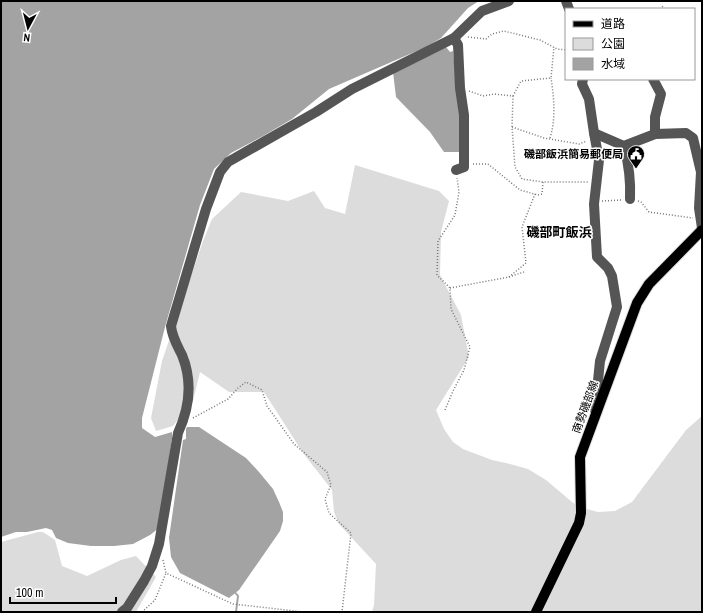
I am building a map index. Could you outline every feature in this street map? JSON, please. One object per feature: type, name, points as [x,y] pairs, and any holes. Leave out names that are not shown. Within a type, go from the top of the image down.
[{"type":"main road","name":"南勢磯部線","points":[[536,612],[579,523],[581,513],[580,457],[595,412],[637,303],[649,284],[702,226]]},
{"type":"street","points":[[122,612],[127,608],[144,581],[152,566],[158,548],[178,433],[190,391],[189,380],[182,355],[172,334],[172,326],[206,209],[220,172],[228,162],[316,112],[352,89],[433,49],[456,41],[482,11],[509,1]]},
{"type":"street","points":[[456,41],[464,116],[460,168]]},
{"type":"street","points":[[583,80],[582,84],[589,99],[599,160],[594,200],[597,257],[608,268],[612,276],[617,307],[600,361],[595,412]]},
{"type":"street","points":[[654,80],[661,94],[655,117],[655,134]]},
{"type":"street","points":[[594,136],[624,146],[655,134],[686,133],[693,138],[701,172],[699,208],[702,226]]},
{"type":"street","points":[[624,146],[630,169],[630,200]]},
{"type":"path","points":[[456,41],[470,36],[479,39],[486,39],[492,34],[504,31],[540,40],[557,49],[565,50]]},
{"type":"path","points":[[550,139],[553,128],[551,78],[554,47]]},
{"type":"path","points":[[551,78],[521,81],[513,96],[512,127],[515,167],[522,179],[543,182],[596,182]]},
{"type":"path","points":[[460,88],[483,96],[494,94],[513,96]]},
{"type":"path","points":[[512,127],[550,139],[579,144],[594,136]]},
{"type":"path","points":[[445,410],[464,370],[470,347],[451,309],[450,288],[437,274],[438,241],[455,215],[459,192],[460,168],[470,164],[488,164],[520,190],[538,195],[542,194],[543,182]]},
{"type":"path","points":[[509,277],[526,263],[522,227],[535,194]]},
{"type":"path","points":[[594,200],[630,200],[641,202],[650,212],[702,226]]},
{"type":"path","points":[[702,242],[702,257]]},
{"type":"path","points":[[450,288],[509,277],[524,272]]},
{"type":"path","points":[[183,418],[192,418],[228,399],[246,382],[262,390],[267,406],[294,444],[327,472],[331,485],[325,499],[329,513],[351,533],[342,612]]},
{"type":"path","points":[[142,612],[154,600],[166,573],[162,556],[158,548]]},
{"type":"path","points":[[166,573],[233,604],[304,612]]},
{"type":"green space","points":[[355,165],[439,191],[449,201],[441,232],[440,275],[461,315],[469,357],[436,410],[444,429],[453,442],[463,449],[492,460],[528,469],[546,480],[579,507],[598,512],[615,511],[632,502],[686,430],[702,416],[702,612],[372,612],[374,605],[376,564],[339,524],[334,512],[332,490],[303,453],[264,392],[229,392],[200,372],[193,401],[173,426],[156,431],[151,418],[162,361],[212,219],[241,192],[288,201],[314,191],[325,208],[345,214]]},
{"type":"green space","points":[[43,532],[55,540],[62,566],[87,576],[121,560],[136,556],[156,577],[136,612],[1,612],[1,542]]},
{"type":"water","points":[[1,1],[479,1],[468,8],[441,38],[426,47],[329,89],[292,119],[231,153],[214,169],[200,205],[165,327],[142,418],[142,428],[155,437],[172,432],[159,528],[150,535],[133,544],[91,546],[68,543],[56,538],[52,530],[46,528],[27,532],[16,532],[1,537]]},
{"type":"water","points":[[446,47],[450,52],[453,51],[459,111],[460,152],[444,152],[430,132],[396,97],[393,72]]},
{"type":"water","points":[[187,427],[199,427],[246,458],[273,489],[283,512],[283,521],[280,531],[239,590],[229,598],[180,573],[171,557],[169,538],[183,440],[186,439]]},
{"type":"waterway","points":[[234,591],[238,596],[236,612]]},
{"type":"place","name":"磯部飯浜簡易郵便局","points":[[636,169]]},
{"type":"district","name":"磯部町飯浜","points":[[559,232]]}]
